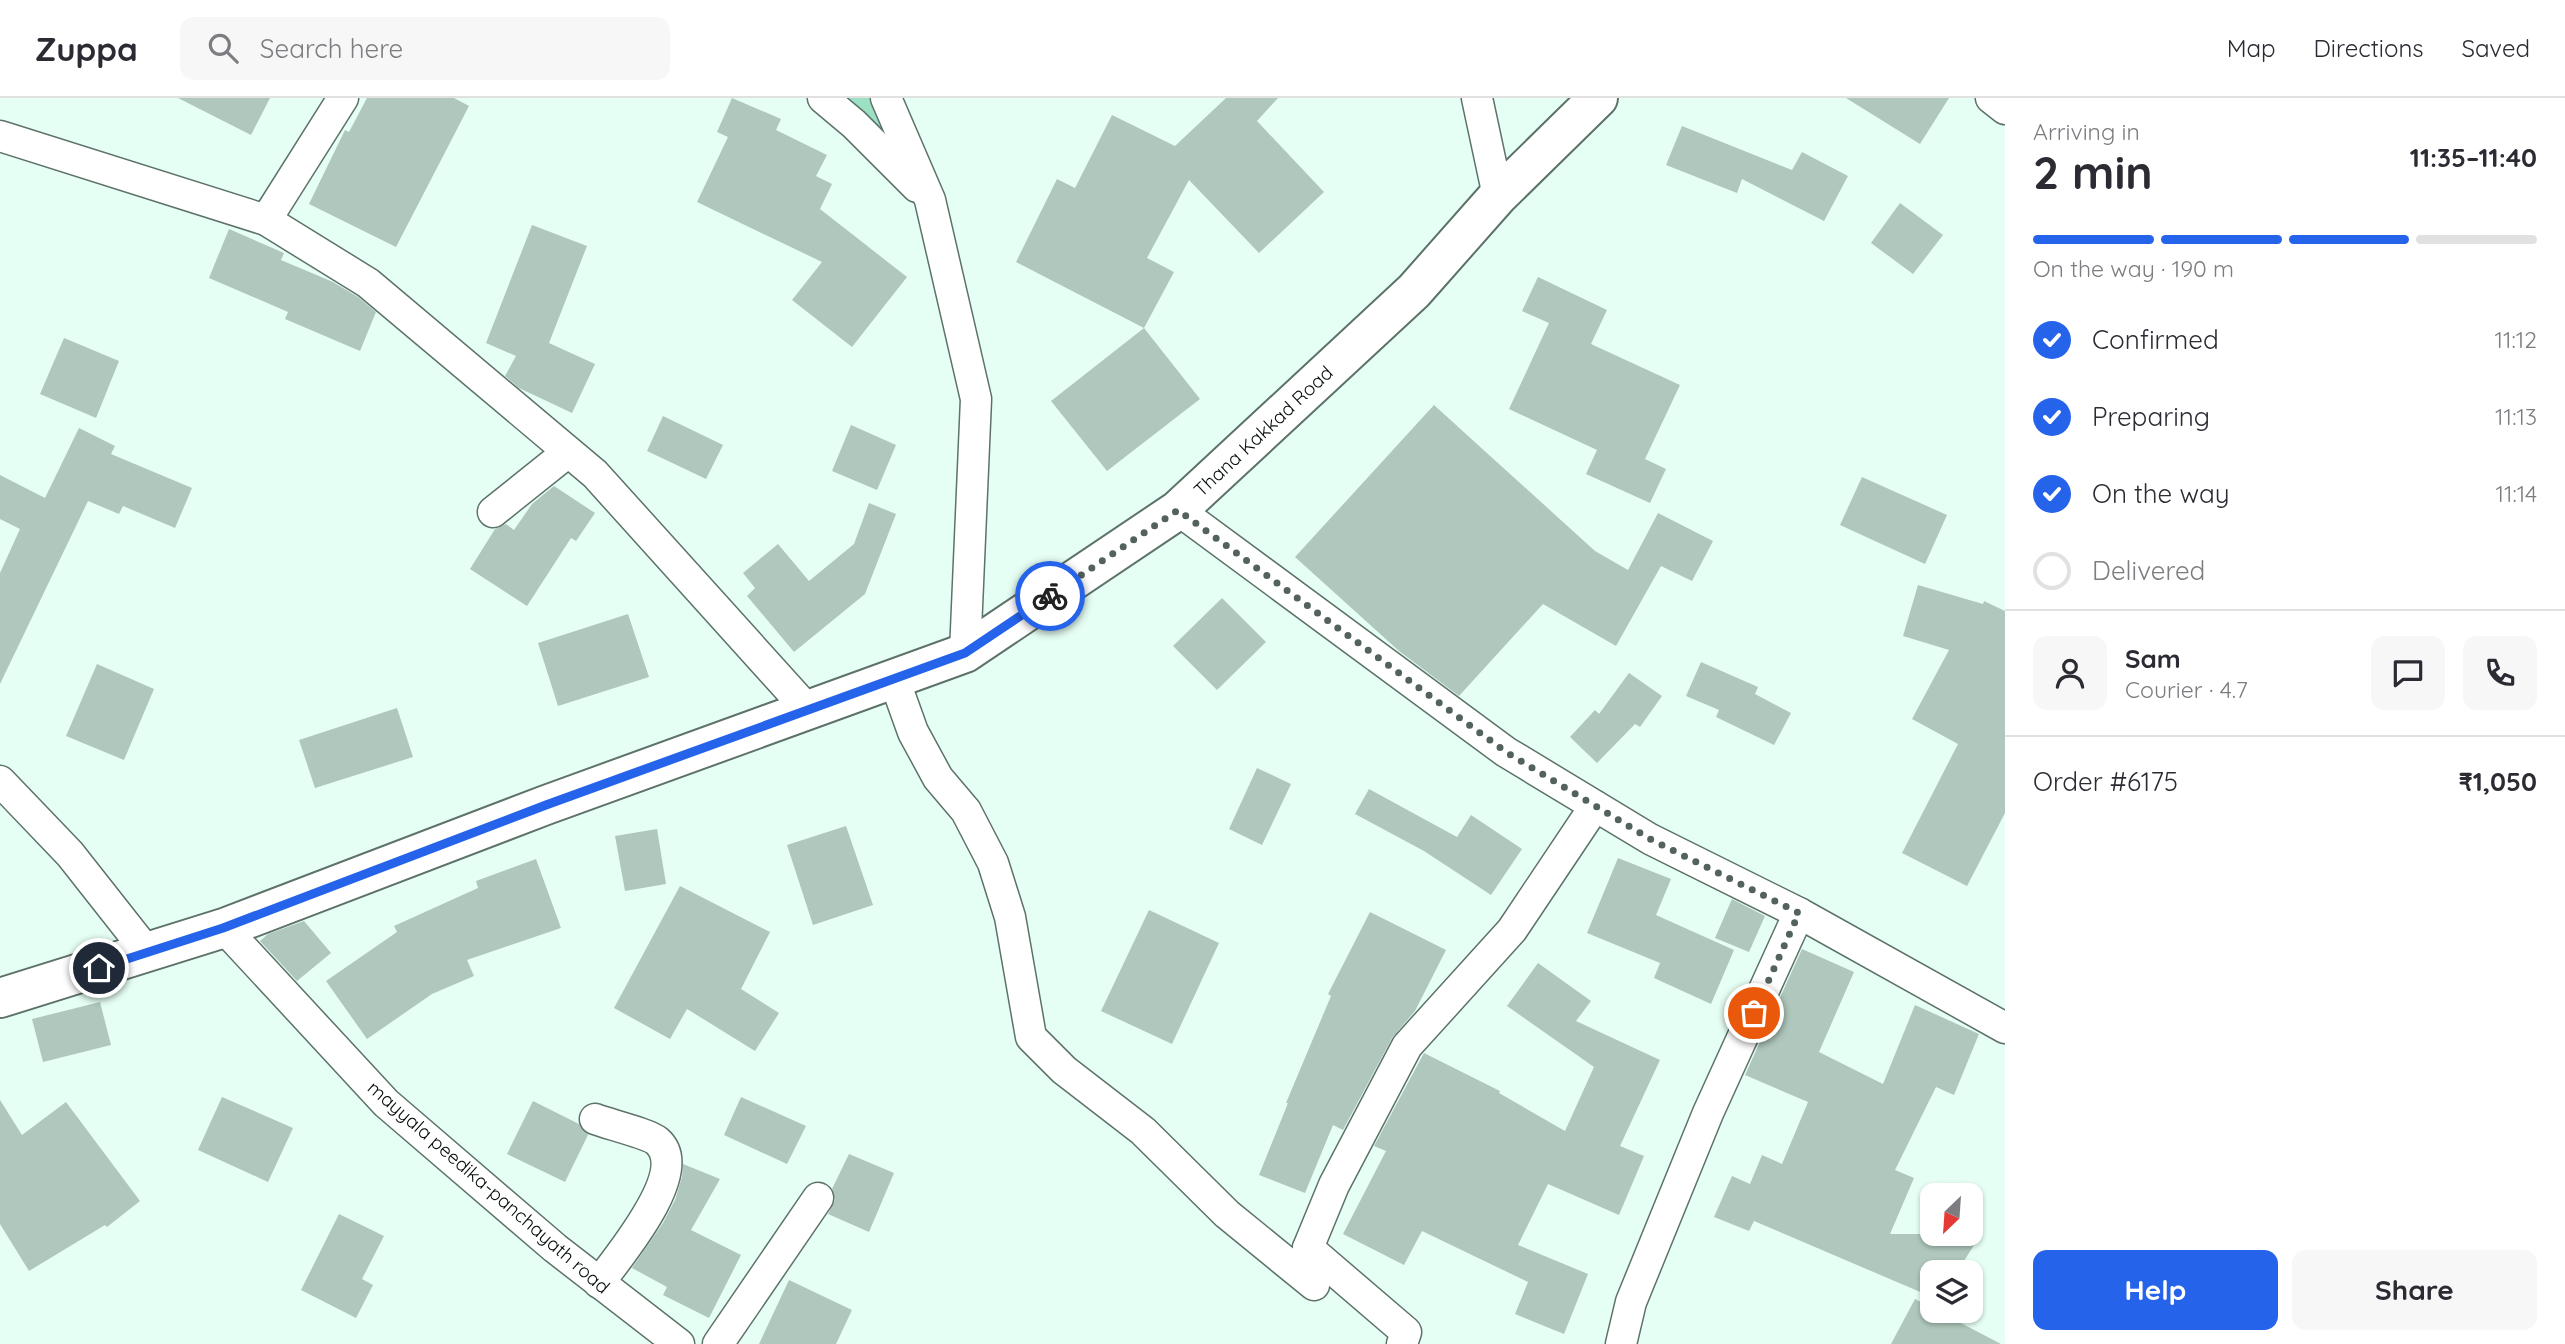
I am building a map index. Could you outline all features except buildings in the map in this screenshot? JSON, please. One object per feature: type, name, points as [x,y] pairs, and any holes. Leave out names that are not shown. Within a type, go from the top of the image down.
[{"type":"main road","name":"Thana Kakkad Road","points":[[0,998],[223,928],[546,805],[965,653],[1178,510],[1414,290],[1498,196],[1598,98]]},
{"type":"street","points":[[266,220],[343,98]]},
{"type":"street","points":[[823,98],[854,124],[930,200]]},
{"type":"street","points":[[886,98],[930,200],[976,399],[965,653]]},
{"type":"street","points":[[1477,98],[1498,196]]},
{"type":"street","points":[[1991,98],[2005,108]]},
{"type":"street","points":[[0,136],[266,220],[368,284],[595,474],[808,710]]},
{"type":"street","points":[[493,512],[568,452]]},
{"type":"street","points":[[1178,510],[1506,752],[1650,839],[1799,913],[2005,1028]]},
{"type":"street","points":[[894,679],[913,732],[938,778],[966,811],[993,863],[1010,917],[1031,1037],[1064,1070],[1143,1131],[1227,1214],[1314,1285],[1308,1248],[1334,1185],[1407,1046],[1512,930],[1594,806]]},
{"type":"street","points":[[0,781],[70,854],[148,953]]},
{"type":"street","points":[[1620,1344],[1631,1302],[1708,1113],[1799,913]]},
{"type":"street","name":"mayyala peedika-panchayath road","points":[[223,928],[386,1103],[555,1248],[679,1344]]},
{"type":"street","points":[[595,1119],[656,1141],[667,1157],[666,1168],[650,1215],[599,1283]]},
{"type":"street","points":[[718,1344],[818,1198]]},
{"type":"street","points":[[1308,1248],[1406,1332],[1402,1344]]},
{"type":"waterway","points":[[858,98],[872,112]]},
{"type":"way so far","points":[[1050,596],[1178,510],[1506,752],[1650,839],[1799,913],[1754,1013]]},
{"type":"route","points":[[99,968],[223,928],[546,805],[965,653],[1050,596]]}]
